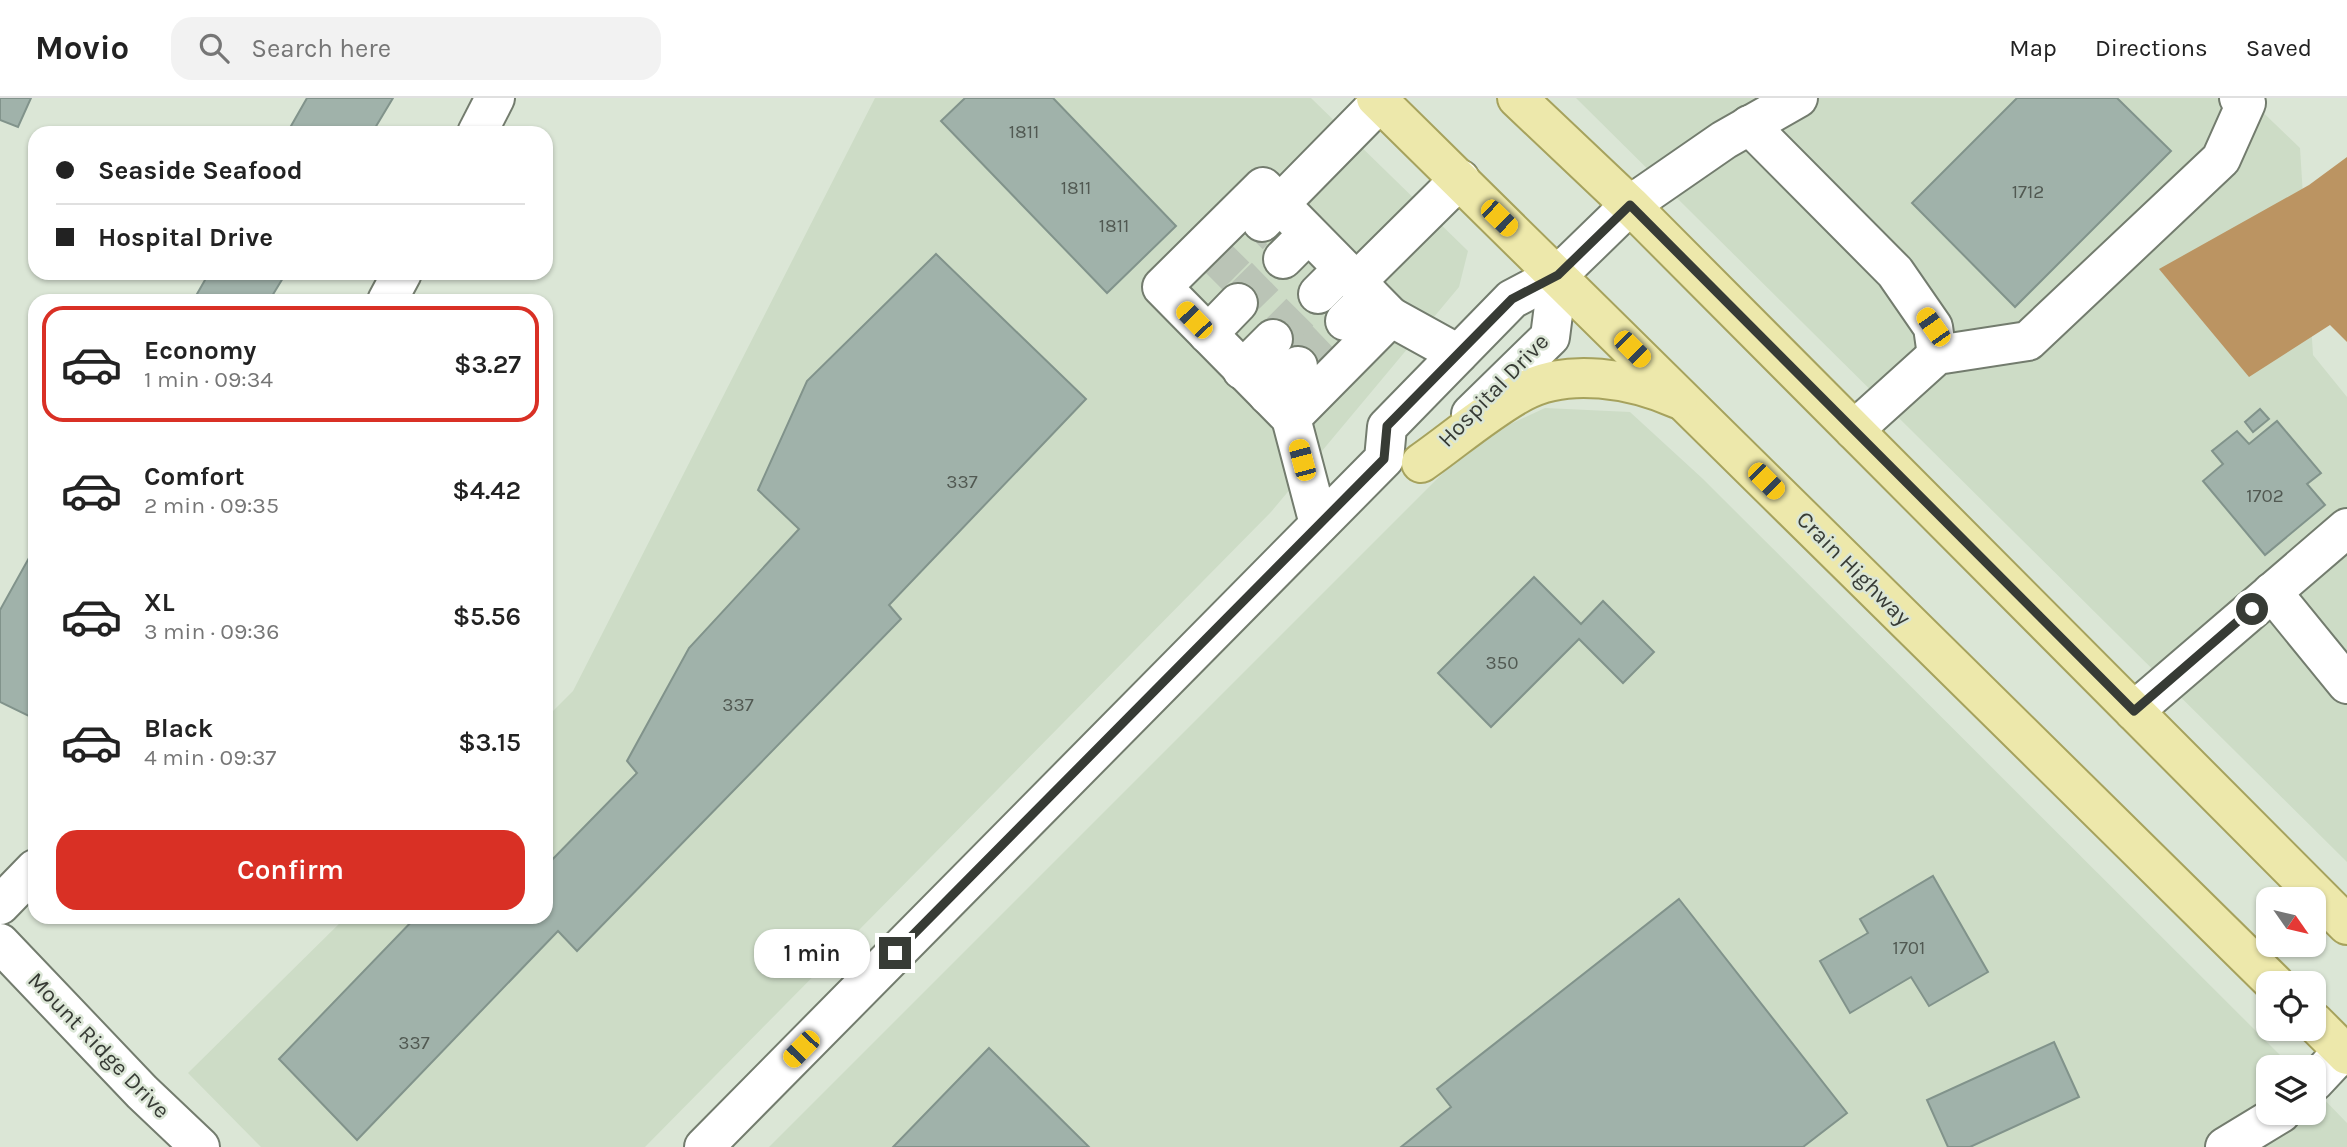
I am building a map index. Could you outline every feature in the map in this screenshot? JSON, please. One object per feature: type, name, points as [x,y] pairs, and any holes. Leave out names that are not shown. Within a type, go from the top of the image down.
[{"type":"main road","points":[[1517,98],[1630,205],[2347,925]]},
{"type":"main road","name":"Crain Highway","points":[[1386,108],[2262,971]]},
{"type":"main road","points":[[1403,461],[1523,391],[1558,382],[1599,377],[1647,385],[1688,404]]},
{"type":"main road","points":[[2326,1033],[2345,1053]]},
{"type":"street","points":[[481,126],[495,98]]},
{"type":"street","points":[[1403,461],[1387,426],[1512,299],[1558,275],[1630,205],[1749,125],[1798,98]]},
{"type":"street","points":[[1854,430],[1937,355],[2028,341],[2221,159],[2246,103],[2239,98]]},
{"type":"street","points":[[1254,231],[1386,108]]},
{"type":"street","points":[[1749,125],[1895,272],[1933,327],[1937,355]]},
{"type":"street","points":[[1267,394],[1460,179]]},
{"type":"street","points":[[1319,524],[1267,394],[1162,288],[1263,187],[1280,204],[1296,247],[1354,297],[1458,354]]},
{"type":"street","name":"Hospital Drive","points":[[704,1147],[1319,524],[1403,461],[1550,337],[1558,275]]},
{"type":"street","points":[[1180,305],[1209,276]]},
{"type":"street","points":[[1208,334],[1238,303]]},
{"type":"street","points":[[1267,394],[1286,353]]},
{"type":"street","points":[[2134,711],[2347,528]]},
{"type":"street","points":[[2272,592],[2347,684]]},
{"type":"street","points":[[0,905],[28,876]]},
{"type":"street","name":"Mount Ridge Drive","points":[[0,943],[142,1093],[200,1147]]},
{"type":"street","points":[[2326,1071],[2345,1053]]},
{"type":"street","points":[[2225,1147],[2261,1125]]},
{"type":"shaded area","points":[[875,98],[1311,98],[1468,251],[1459,287],[1271,512],[645,1147],[261,1147],[188,1073],[339,924],[553,924],[553,711],[573,691]]},
{"type":"shaded area","points":[[1576,98],[2248,98],[2300,148],[2313,355],[2347,397],[2347,862]]},
{"type":"shaded area","points":[[2347,157],[2347,342],[2330,325],[2249,377],[2159,269],[2309,185]]},
{"type":"shaded area","points":[[1545,408],[1630,412],[1703,479],[2256,1031],[2256,1041],[2266,1041],[2280,1055],[2256,1055],[2256,1125],[2326,1125],[2326,1101],[2347,1123],[2347,1147],[769,1147],[1476,440]]},
{"type":"building","points":[[0,98],[31,98],[18,127],[0,120]]},
{"type":"building","points":[[307,98],[393,98],[376,126],[291,126]]},
{"type":"building","points":[[965,98],[1053,98],[1176,226],[1107,293],[941,121]]},
{"type":"building","points":[[2017,98],[2117,98],[2171,151],[2015,307],[1912,203]]},
{"type":"building","points":[[936,254],[1086,399],[889,605],[901,619],[577,951],[558,931],[357,1140],[279,1059],[409,924],[553,924],[553,859],[637,773],[627,761],[689,648],[799,529],[758,490],[807,381]]},
{"type":"building","points":[[205,280],[282,280],[273,294],[197,294]]},
{"type":"building","points":[[2260,409],[2269,419],[2253,432],[2245,422]]},
{"type":"building","points":[[2277,421],[2321,473],[2307,484],[2325,505],[2265,555],[2203,481],[2223,464],[2212,451],[2237,431],[2249,444]]},
{"type":"building","points":[[28,560],[28,716],[0,702],[0,610]]},
{"type":"building","points":[[1534,577],[1581,624],[1603,601],[1654,652],[1623,683],[1579,639],[1491,727],[1438,673]]},
{"type":"building","points":[[1933,876],[1988,972],[1929,1006],[1911,977],[1850,1013],[1820,961],[1868,933],[1860,919]]},
{"type":"building","points":[[1679,899],[1847,1113],[1803,1147],[1401,1147],[1451,1107],[1437,1089]]},
{"type":"building","points":[[2054,1042],[2079,1097],[1970,1147],[1948,1147],[1927,1100]]},
{"type":"building","points":[[989,1048],[1089,1147],[893,1147]]},
{"type":"tunnel","points":[[1209,276],[1254,231]]},
{"type":"tunnel","points":[[1238,303],[1283,259]]},
{"type":"tunnel","points":[[1273,339],[1318,294]]},
{"type":"tunnel","points":[[1298,366],[1345,321]]},
{"type":"route","points":[[895,953],[1384,459],[1387,426],[1512,299],[1558,275],[1630,205],[2134,711],[2252,609]]}]
